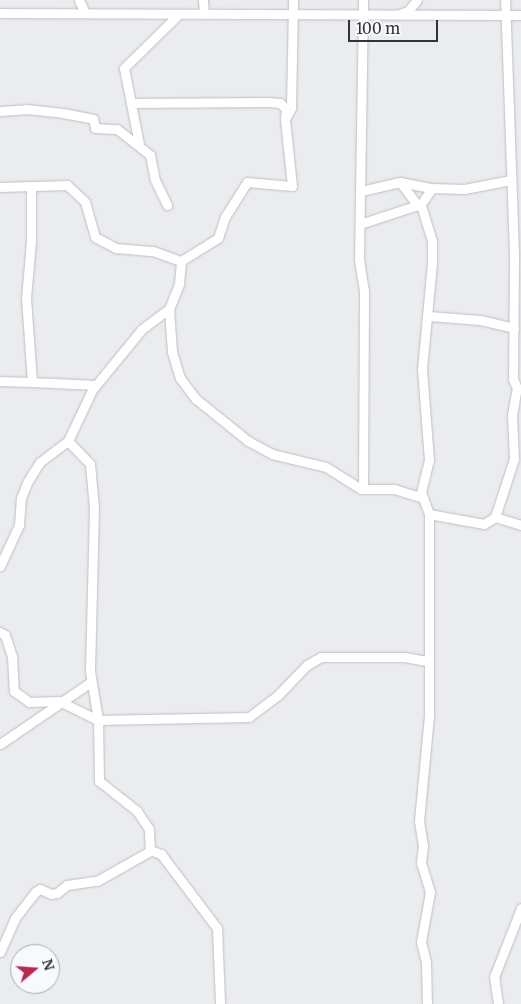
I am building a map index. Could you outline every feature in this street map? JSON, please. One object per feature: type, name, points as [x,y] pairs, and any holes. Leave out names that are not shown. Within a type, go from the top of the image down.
[{"type":"street","points":[[78,0],[85,14]]},
{"type":"street","points":[[203,0],[204,14]]},
{"type":"street","points":[[285,119],[292,108],[293,0]]},
{"type":"street","points":[[363,0],[359,259],[364,291],[363,489]]},
{"type":"street","points":[[397,15],[408,12],[417,0]]},
{"type":"street","points":[[429,514],[484,524],[495,517],[514,459],[512,415],[517,388],[513,379],[518,365],[514,328],[505,0]]},
{"type":"street","points":[[0,13],[521,16]]},
{"type":"street","points":[[139,144],[125,66],[179,14]]},
{"type":"street","points":[[131,103],[268,102],[280,103],[286,109],[285,119],[292,186],[247,182],[225,218],[218,238],[182,261],[179,284],[169,309],[172,352],[180,378],[196,399],[248,441],[272,454],[326,467],[363,489],[394,489],[421,497]]},
{"type":"street","points":[[0,111],[26,109],[86,117],[93,119],[95,128],[117,129],[139,144],[150,155],[155,180],[167,205]]},
{"type":"street","points":[[361,191],[400,182],[432,188],[464,189],[511,180]]},
{"type":"street","points":[[400,182],[419,205],[432,241],[428,316],[422,369],[429,460],[421,497],[429,514],[427,661],[429,716],[419,821],[423,846],[421,862],[430,892],[421,942],[426,962],[427,1004]]},
{"type":"street","points":[[0,187],[60,185],[71,188],[85,202],[93,234],[108,246],[153,250],[182,261]]},
{"type":"street","points":[[31,187],[31,241],[26,306],[32,382]]},
{"type":"street","points":[[360,224],[419,205],[432,188]]},
{"type":"street","points":[[0,566],[19,525],[21,498],[28,481],[40,462],[68,441],[84,413],[85,399],[142,329],[169,309]]},
{"type":"street","points":[[428,316],[480,320],[514,328]]},
{"type":"street","points":[[0,381],[96,385]]},
{"type":"street","points":[[0,952],[14,918],[40,889],[51,894],[57,893],[68,885],[98,881],[150,851],[149,829],[137,811],[99,781],[98,720],[91,682],[94,508],[90,464],[68,441]]},
{"type":"street","points":[[495,517],[521,525]]},
{"type":"street","points":[[0,632],[4,635],[12,656],[14,691],[29,702],[63,703],[98,720],[249,718],[279,694],[307,665],[321,657],[404,657],[427,661]]},
{"type":"street","points":[[0,744],[63,703],[91,682]]},
{"type":"street","points":[[153,851],[161,854],[217,928],[220,1004]]},
{"type":"street","points":[[498,1004],[494,977],[521,908]]}]
